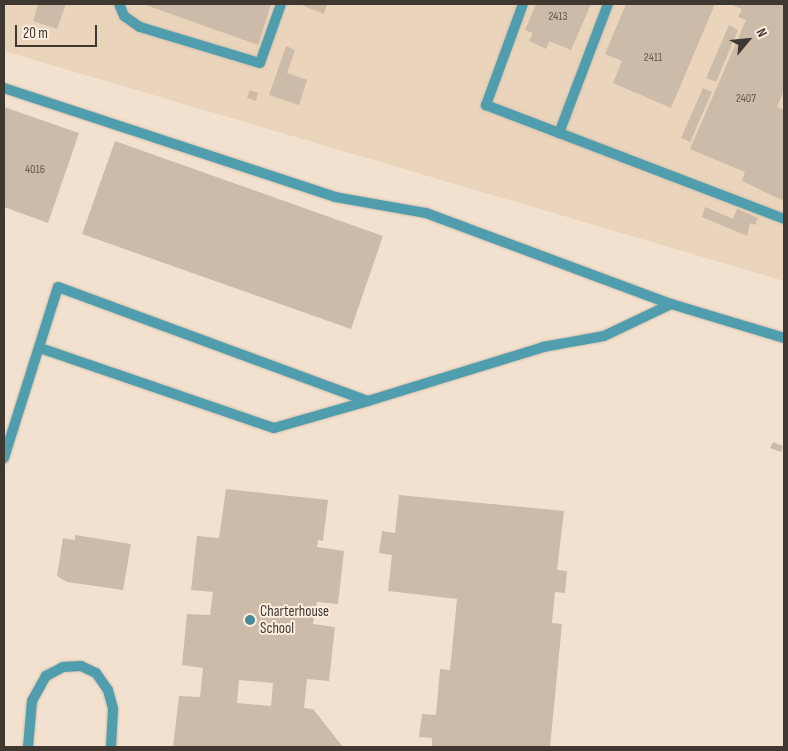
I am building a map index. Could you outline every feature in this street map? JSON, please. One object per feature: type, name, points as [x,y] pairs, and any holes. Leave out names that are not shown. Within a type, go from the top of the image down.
[{"type":"lane","points":[[119,4],[124,16],[140,27],[260,64],[281,4]]},
{"type":"lane","points":[[524,4],[486,105],[784,219]]},
{"type":"lane","points":[[559,133],[608,4]]},
{"type":"lane","points":[[4,88],[335,197],[426,213],[671,304],[784,338]]},
{"type":"lane","points":[[4,458],[58,287],[368,400]]},
{"type":"lane","points":[[40,348],[274,428],[543,347],[604,336],[671,304]]},
{"type":"lane","points":[[28,747],[32,700],[46,676],[63,667],[81,666],[96,672],[108,690],[114,709],[111,747]]},
{"type":"shaded area","points":[[4,4],[784,4],[784,281],[4,51]]},
{"type":"building","points":[[38,4],[66,4],[57,29],[33,21]]},
{"type":"building","points":[[143,4],[271,4],[258,45]]},
{"type":"building","points":[[299,4],[327,4],[324,14]]},
{"type":"building","points":[[536,4],[591,4],[571,50],[549,41],[546,49],[529,41],[533,33],[525,30]]},
{"type":"building","points":[[626,4],[715,4],[671,108],[613,83],[622,61],[605,54]]},
{"type":"building","points":[[730,4],[784,4],[784,91],[777,107],[784,110],[784,201],[742,181],[745,172],[690,149],[746,20],[738,17],[742,9]]},
{"type":"building","points":[[729,25],[738,30],[716,82],[706,78]]},
{"type":"building","points":[[286,46],[295,50],[287,73],[307,80],[299,105],[269,95]]},
{"type":"building","points":[[703,88],[712,92],[690,142],[681,138]]},
{"type":"building","points":[[250,90],[258,93],[256,101],[247,98]]},
{"type":"building","points":[[4,107],[79,133],[48,223],[4,207]]},
{"type":"building","points":[[115,141],[383,236],[351,329],[82,234]]},
{"type":"building","points":[[705,207],[733,219],[737,209],[758,218],[755,225],[750,223],[747,236],[702,217]]},
{"type":"building","points":[[773,442],[783,446],[781,452],[770,448]]},
{"type":"building","name":"Charterhouse School","points":[[226,489],[328,500],[323,541],[318,540],[317,547],[344,551],[338,604],[317,602],[313,624],[335,627],[329,681],[307,679],[304,708],[313,709],[343,747],[173,747],[179,696],[200,697],[203,668],[182,665],[187,614],[210,615],[213,592],[191,590],[197,536],[219,538]],"holes":[[[239,680],[273,683],[271,706],[237,703]]]},
{"type":"building","points":[[399,495],[564,511],[557,570],[567,571],[565,593],[555,592],[552,623],[562,624],[550,747],[432,747],[432,738],[419,737],[422,714],[436,715],[440,669],[450,670],[457,599],[388,591],[392,555],[379,553],[382,531],[395,533]]},
{"type":"building","points":[[75,535],[131,544],[123,590],[67,582],[57,576],[63,538],[75,540]]},
{"type":"place","name":"Charterhouse School","points":[[250,620]]}]
